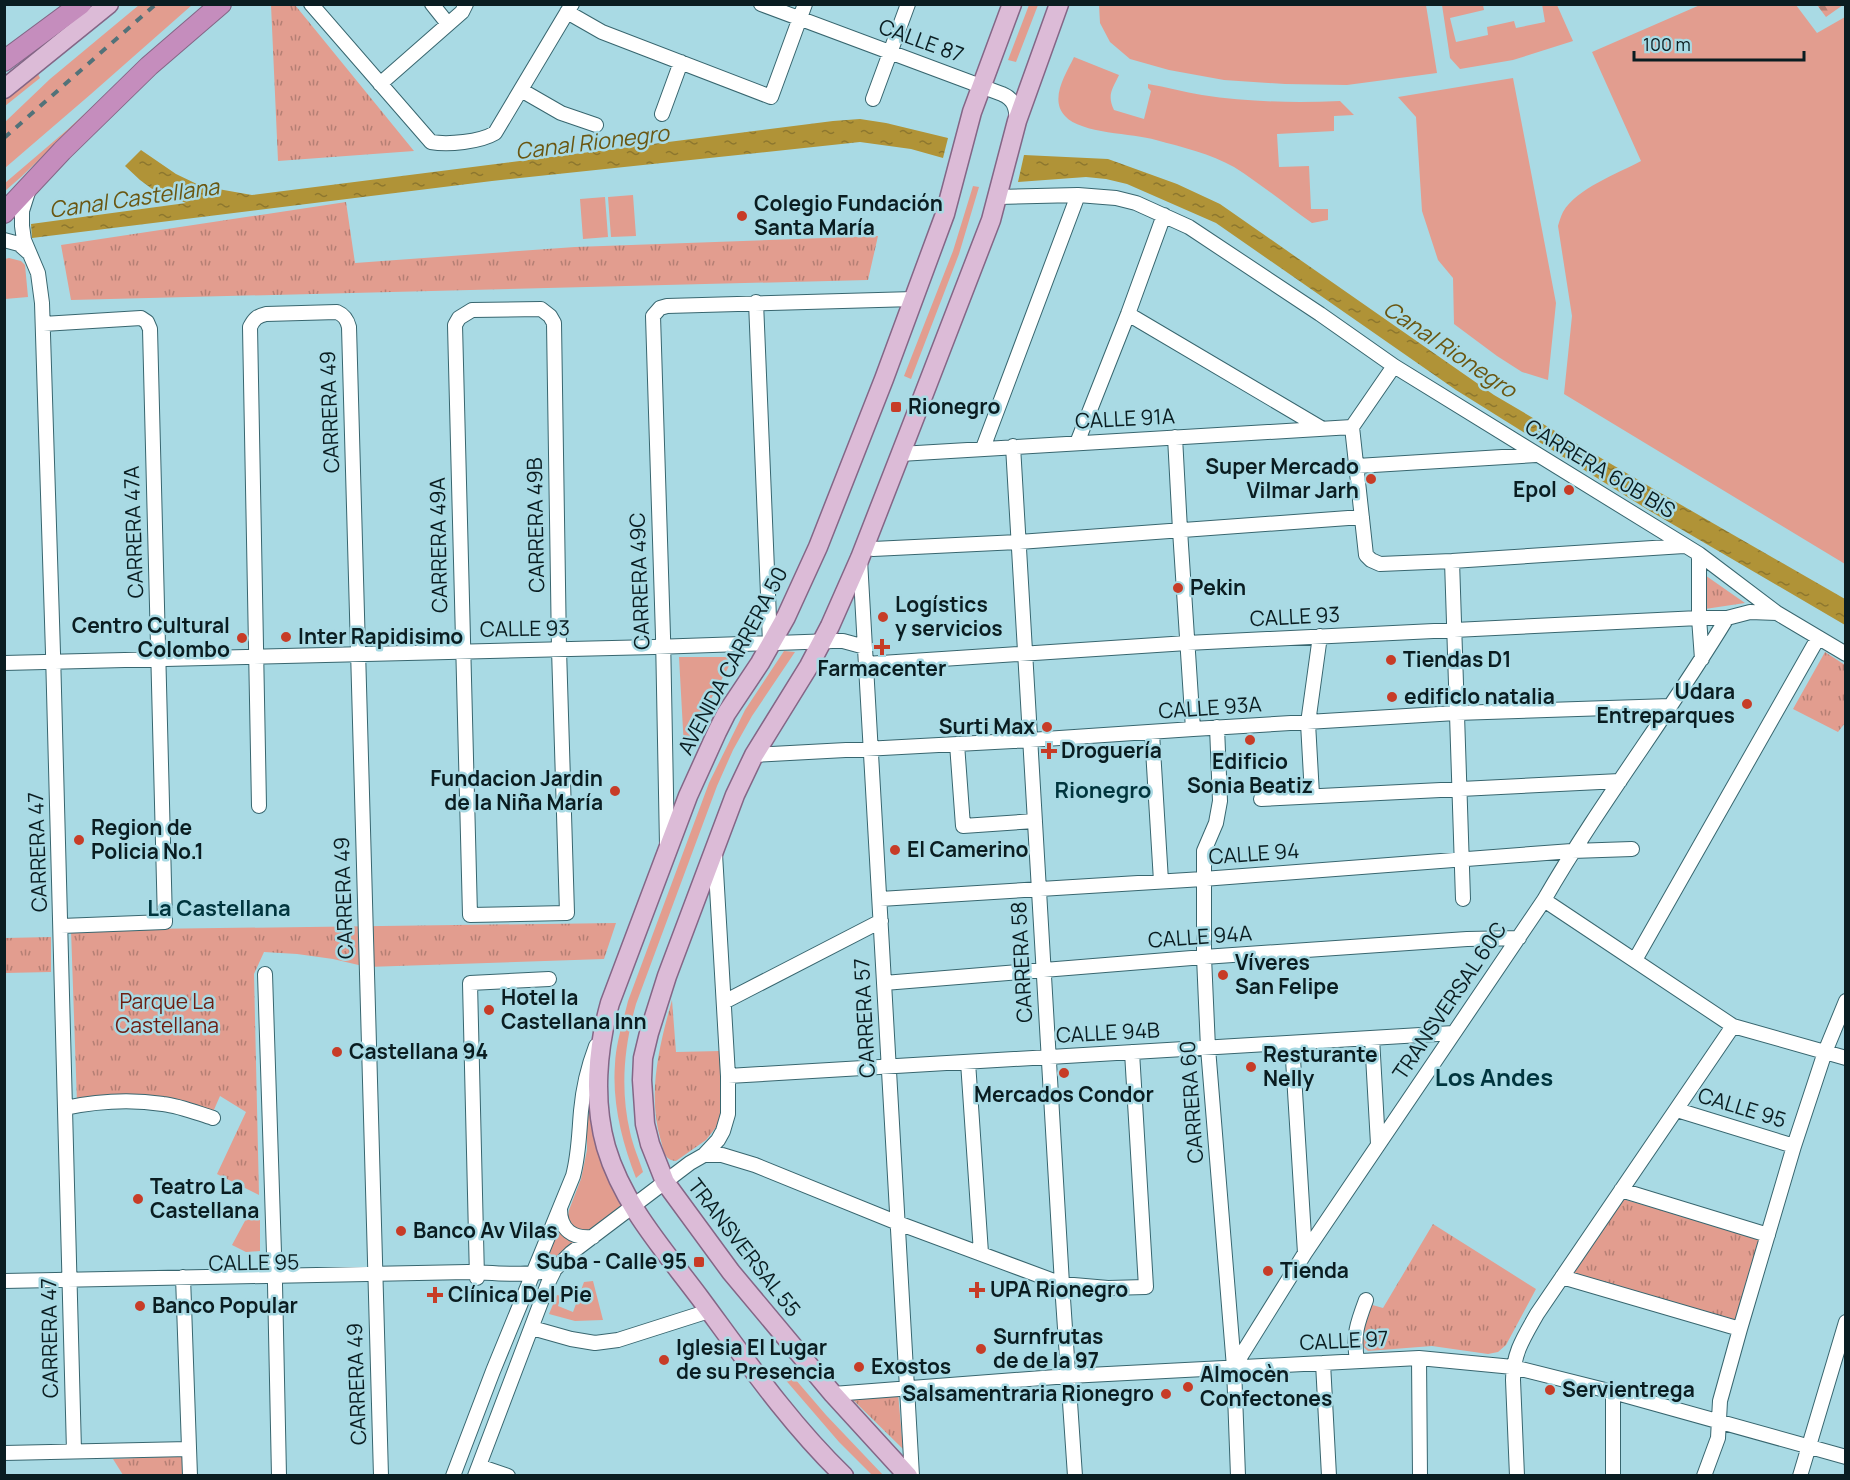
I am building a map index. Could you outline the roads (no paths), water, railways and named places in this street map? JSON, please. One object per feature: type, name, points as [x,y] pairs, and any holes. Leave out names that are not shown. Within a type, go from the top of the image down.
[{"type":"highway","points":[[9,54],[81,4]]},
{"type":"highway","points":[[4,213],[62,151],[149,66],[221,4]]},
{"type":"main road","points":[[4,89],[109,4]]},
{"type":"main road","points":[[665,1182],[645,1124],[642,1080],[643,1058],[649,1033],[667,976],[735,795],[754,755],[823,641],[867,554],[900,454],[998,197],[1017,121],[1059,4]]},
{"type":"main road","name":"AVENIDA CARRERA 50","points":[[604,1024],[688,796],[717,732],[786,617],[818,547],[914,299],[947,206],[964,139],[981,86],[1011,5]]},
{"type":"main road","points":[[4,201],[62,151]]},
{"type":"main road","points":[[604,1024],[599,1071],[599,1113],[606,1146],[616,1176],[632,1207],[796,1423],[844,1476]]},
{"type":"main road","name":"TRANSVERSAL 55","points":[[665,1182],[724,1263],[833,1394],[910,1476]]},
{"type":"street","points":[[311,4],[431,142],[438,143],[474,140],[495,133],[569,8],[602,32],[771,97],[806,4]]},
{"type":"street","points":[[432,4],[448,24]]},
{"type":"street","points":[[380,84],[462,12],[466,4]]},
{"type":"street","name":"CALLE 87","points":[[761,4],[1008,97],[1015,105],[1017,121]]},
{"type":"street","points":[[873,99],[908,4]]},
{"type":"street","points":[[662,114],[681,62]]},
{"type":"street","points":[[521,90],[561,113],[596,125]]},
{"type":"street","name":"CARRERA 47","points":[[31,184],[22,211],[22,226],[24,240],[38,273],[42,303],[54,662],[74,1451]]},
{"type":"street","points":[[983,448],[1078,195]]},
{"type":"street","name":"CARRERA 60B BIS","points":[[998,197],[1078,195],[1116,198],[1136,203],[1189,227],[1394,366],[1699,554],[1777,613],[1845,654]]},
{"type":"street","points":[[1077,442],[1128,314],[1164,215]]},
{"type":"street","points":[[4,240],[19,244],[30,254]]},
{"type":"street","points":[[770,643],[756,303],[914,299]]},
{"type":"street","name":"CARRERA 49C","points":[[667,850],[653,316],[656,310],[666,306],[756,303]]},
{"type":"street","name":"CARRERA 49A","points":[[470,915],[455,325],[459,318],[472,310],[541,309],[550,316]]},
{"type":"street","name":"CARRERA 49","points":[[256,656],[250,327],[254,319],[266,314],[337,312],[347,320],[349,339],[381,1476]]},
{"type":"street","points":[[1128,314],[1321,428]]},
{"type":"street","name":"CARRERA 49B","points":[[470,915],[567,914],[554,323],[550,316]]},
{"type":"street","name":"CARRERA 47A","points":[[42,324],[141,318],[147,322],[150,329],[165,922],[61,926]]},
{"type":"street","points":[[1394,366],[1352,427],[1366,555],[1371,560],[1380,564],[1452,561],[1684,546]]},
{"type":"street","name":"CALLE 91A","points":[[900,454],[1352,427]]},
{"type":"street","points":[[1176,437],[1193,729]]},
{"type":"street","name":"CARRERA 58","points":[[1013,446],[1075,1476]]},
{"type":"street","points":[[1357,466],[1536,455]]},
{"type":"street","points":[[867,554],[1362,517]]},
{"type":"street","name":"CARRERA 57","points":[[867,554],[865,647],[908,1389],[910,1476]]},
{"type":"street","points":[[1699,554],[1699,618],[1702,659]]},
{"type":"street","points":[[1452,561],[1458,788],[1464,899]]},
{"type":"street","points":[[1727,618],[1750,612],[1777,613]]},
{"type":"street","name":"CALLE 93","points":[[866,664],[1187,643],[1727,618]]},
{"type":"street","name":"TRANSVERSAL 60C","points":[[1234,1367],[1305,1253],[1544,900],[1572,851],[1702,659],[1727,618]]},
{"type":"street","points":[[1312,795],[1308,723],[1320,636]]},
{"type":"street","points":[[1635,960],[1818,638]]},
{"type":"street","name":"CALLE 93","points":[[4,663],[823,641],[843,641],[865,647]]},
{"type":"street","points":[[256,656],[259,806]]},
{"type":"street","name":"CALLE 93A","points":[[754,755],[1152,733],[1456,713],[1670,706]]},
{"type":"street","name":"CARRERA 60","points":[[1217,727],[1220,801],[1219,812],[1204,851],[1204,957],[1208,1048],[1234,1367],[1238,1476]]},
{"type":"street","points":[[1152,733],[1161,881]]},
{"type":"street","points":[[957,744],[963,826],[1035,821]]},
{"type":"street","points":[[1261,799],[1620,782]]},
{"type":"street","points":[[508,1476],[477,1471],[555,1269],[571,1253],[690,1163],[704,1155],[718,1140],[726,1122],[728,1076],[715,849]]},
{"type":"street","name":"CALLE 94","points":[[880,899],[1203,879],[1572,851],[1632,849]]},
{"type":"street","points":[[1544,900],[1733,1026],[1845,1058]]},
{"type":"street","points":[[724,1002],[881,921]]},
{"type":"street","name":"CALLE 94A","points":[[884,983],[1204,957],[1467,939],[1518,938]]},
{"type":"street","points":[[265,974],[279,1476]]},
{"type":"street","points":[[477,1275],[470,983],[549,980]]},
{"type":"street","points":[[1704,1476],[1718,1438],[1720,1401],[1794,1146],[1825,1052],[1845,1001]]},
{"type":"street","name":"AVENIDA CARRERA 50","points":[[453,1476],[578,1159],[584,1085],[604,1024]]},
{"type":"street","points":[[1517,1476],[1513,1367],[1517,1349],[1537,1314],[1733,1026]]},
{"type":"street","name":"CALLE 94B","points":[[728,1076],[1454,1033]]},
{"type":"street","points":[[1372,1038],[1378,1144]]},
{"type":"street","points":[[1292,1043],[1305,1253]]},
{"type":"street","points":[[704,1155],[722,1155],[755,1165],[898,1223],[1062,1284],[1108,1288],[1146,1287],[1132,1052]]},
{"type":"street","points":[[968,1062],[981,1253]]},
{"type":"street","points":[[65,1108],[93,1102],[134,1101],[165,1104],[213,1118]]},
{"type":"street","name":"CALLE 95","points":[[1677,1110],[1794,1146]]},
{"type":"street","points":[[1621,1190],[1768,1235]]},
{"type":"street","points":[[560,1209],[560,1218],[568,1232],[575,1236],[592,1237]]},
{"type":"street","name":"CALLE 95","points":[[4,1281],[70,1283],[375,1278],[532,1273],[555,1269]]},
{"type":"street","points":[[1563,1277],[1740,1329]]},
{"type":"street","points":[[184,1281],[190,1476]]},
{"type":"street","name":"CALLE 95","points":[[4,1289],[70,1283]]},
{"type":"street","points":[[1357,1361],[1354,1343],[1357,1325],[1366,1300]]},
{"type":"street","points":[[532,1328],[595,1343],[618,1340],[709,1311]]},
{"type":"street","points":[[1800,1476],[1845,1322]]},
{"type":"street","points":[[1419,1358],[1420,1476]]},
{"type":"street","name":"CALLE 97","points":[[833,1394],[1069,1376],[1419,1358],[1513,1367],[1613,1392],[1845,1457]]},
{"type":"street","points":[[1323,1363],[1329,1476]]},
{"type":"street","points":[[1613,1392],[1613,1476]]},
{"type":"street","points":[[4,1452],[189,1449]]},
{"type":"water","points":[[860,119],[948,138],[943,158],[911,149],[860,142],[492,181],[32,238],[31,224],[186,203],[155,191],[125,166],[141,150],[176,174],[201,186],[252,195]]},
{"type":"water","points":[[1024,155],[1108,159],[1177,184],[1220,204],[1494,395],[1845,599],[1845,625],[1650,511],[1456,390],[1216,223],[1127,184],[1106,179],[1086,177],[1018,182]]},
{"type":"railway","points":[[4,138],[156,4]]},
{"type":"place","name":"Colegio Fundación Santa María","points":[[742,216]]},
{"type":"place","name":"Rionegro","points":[[896,407]]},
{"type":"place","name":"Super Mercado Vilmar Jarh","points":[[1371,479]]},
{"type":"place","name":"Epol","points":[[1569,490]]},
{"type":"place","name":"Pekin","points":[[1178,588]]},
{"type":"place","name":"Logístics y servicios","points":[[883,617]]},
{"type":"place","name":"Inter Rapidisimo","points":[[286,637]]},
{"type":"place","name":"Centro Cultural Colombo","points":[[242,638]]},
{"type":"place","name":"Farmacenter","points":[[882,647]]},
{"type":"place","name":"Tiendas D1","points":[[1391,660]]},
{"type":"place","name":"edificlo natalia","points":[[1392,697]]},
{"type":"place","name":"Udara Entreparques","points":[[1747,704]]},
{"type":"place","name":"Surti Max","points":[[1047,727]]},
{"type":"place","name":"Edificio Sonia Beatiz","points":[[1250,740]]},
{"type":"place","name":"Droguería","points":[[1049,751]]},
{"type":"place","name":"Fundacion Jardin de la Niña María","points":[[615,791]]},
{"type":"place","name":"Region de Policia No.1","points":[[79,840]]},
{"type":"place","name":"El Camerino","points":[[895,850]]},
{"type":"place","name":"Víveres San Felipe","points":[[1223,975]]},
{"type":"place","name":"Hotel la Castellana Inn","points":[[489,1010]]},
{"type":"place","name":"Castellana 94","points":[[337,1052]]},
{"type":"place","name":"Resturante Nelly","points":[[1251,1067]]},
{"type":"place","name":"Mercados Condor","points":[[1064,1073]]},
{"type":"place","name":"Teatro La Castellana","points":[[138,1199]]},
{"type":"place","name":"Banco Av Vilas","points":[[401,1231]]},
{"type":"place","name":"Suba - Calle 95","points":[[699,1262]]},
{"type":"place","name":"Tienda","points":[[1268,1271]]},
{"type":"place","name":"UPA Rionegro","points":[[977,1290]]},
{"type":"place","name":"Clínica Del Pie","points":[[435,1295]]},
{"type":"place","name":"Banco Popular","points":[[140,1306]]},
{"type":"place","name":"Surnfrutas de de la 97","points":[[981,1349]]},
{"type":"place","name":"Iglesia El Lugar de su Presencia","points":[[664,1360]]},
{"type":"place","name":"Exostos","points":[[859,1367]]},
{"type":"place","name":"Almocèn Confectones","points":[[1188,1387]]},
{"type":"place","name":"Servientrega","points":[[1550,1390]]},
{"type":"place","name":"Salsamentraria Rionegro","points":[[1166,1394]]},
{"type":"district","name":"Rionegro","points":[[1103,790]]},
{"type":"district","name":"La Castellana","points":[[219,908]]},
{"type":"district","name":"Los Andes","points":[[1494,1078]]},
{"type":"water label","name":"Canal Rionegro","points":[[592,142]]},
{"type":"water label","name":"Canal Castellana","points":[[134,198]]},
{"type":"water label","name":"Canal Rionegro","points":[[1450,349]]},
{"type":"park label","name":"Parque La Castellana","points":[[167,1014]]}]
